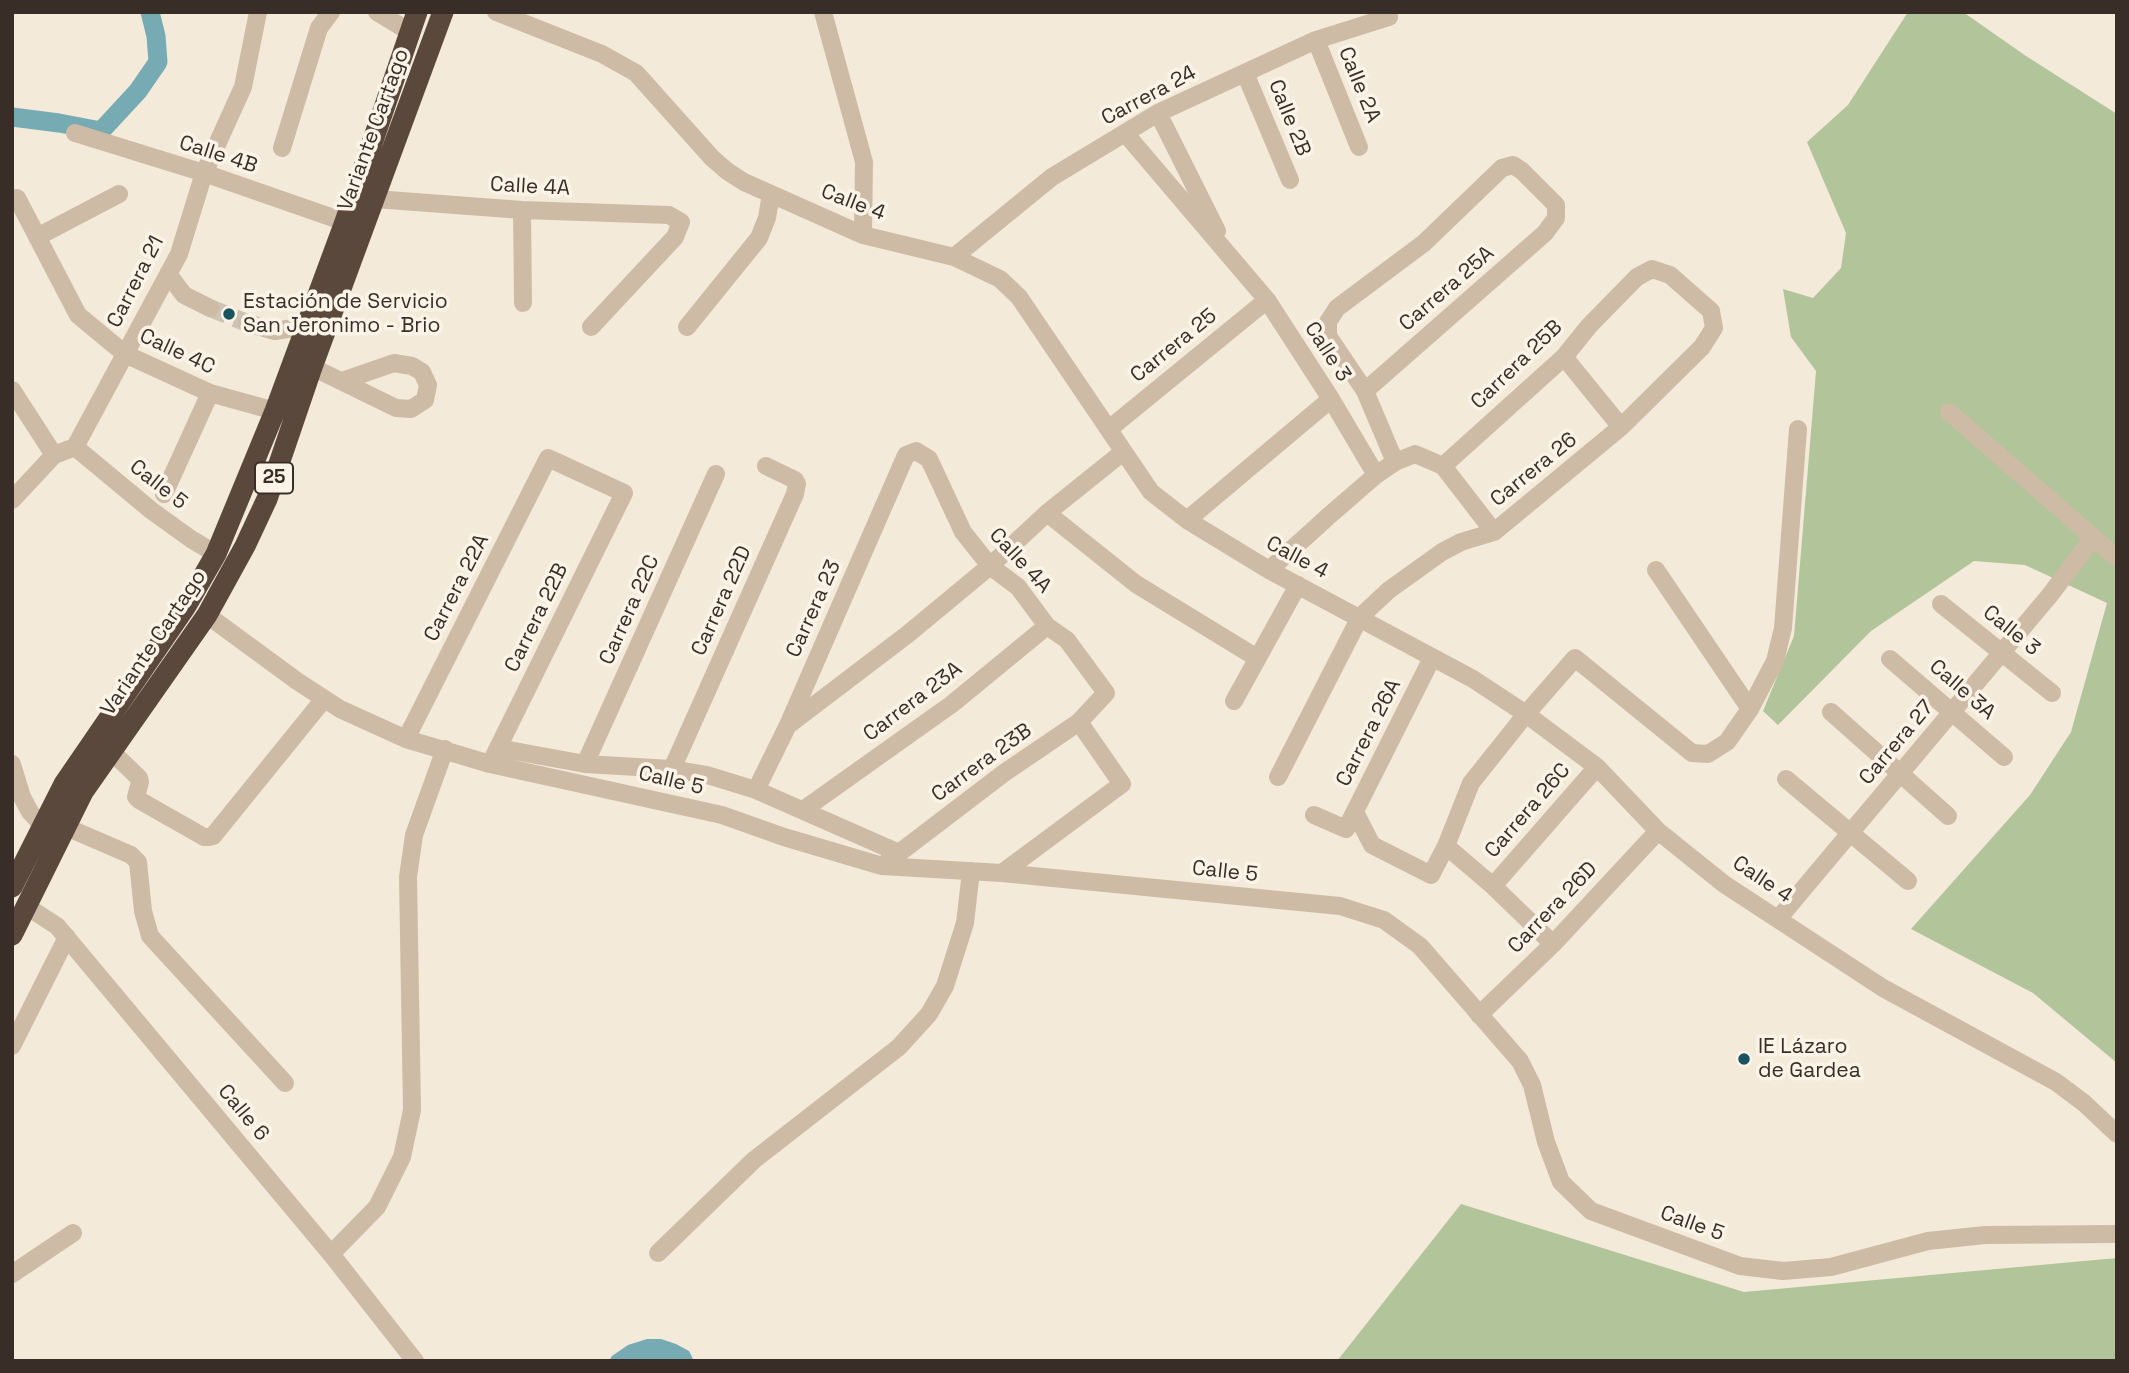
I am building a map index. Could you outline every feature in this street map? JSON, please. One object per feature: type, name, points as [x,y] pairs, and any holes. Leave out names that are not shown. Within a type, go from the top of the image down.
[{"type":"highway","name":"Variante Cartago","points":[[12,935],[83,792],[206,615],[245,546],[267,499],[312,367],[443,12]]},
{"type":"highway","name":"Variante Cartago","points":[[12,887],[64,784],[186,606],[216,554],[275,411],[345,222],[414,22]]},
{"type":"street","name":"Carrera 21","points":[[75,447],[179,254],[204,173],[243,87],[258,12]]},
{"type":"street","points":[[282,148],[319,28],[331,12]]},
{"type":"street","points":[[377,12],[414,22]]},
{"type":"street","name":"Calle 4","points":[[496,12],[602,54],[636,73],[719,164],[744,182],[863,235],[954,257],[1000,279],[1019,297],[1151,492],[1187,520],[1269,570],[1473,679],[1597,766],[1658,831],[1724,884],[1883,988],[2056,1082],[2084,1103],[2117,1134]]},
{"type":"street","points":[[823,12],[864,162],[863,235]]},
{"type":"street","name":"Carrera 24","points":[[954,257],[1052,177],[1158,113],[1316,40],[1389,17]]},
{"type":"street","name":"Calle 2A","points":[[1316,40],[1359,147]]},
{"type":"street","name":"Calle 2B","points":[[1245,73],[1290,180]]},
{"type":"street","name":"Calle 3","points":[[1158,113],[1231,260]]},
{"type":"street","name":"Calle 4B","points":[[75,133],[204,173],[345,222]]},
{"type":"street","name":"Calle 3","points":[[1125,133],[1267,300],[1377,475]]},
{"type":"street","name":"Carrera 25A","points":[[1513,165],[1522,171],[1556,205],[1556,218],[1545,233],[1365,391],[1328,336],[1328,322],[1337,308],[1424,243],[1503,168],[1513,165]]},
{"type":"street","points":[[37,236],[118,194]]},
{"type":"street","points":[[687,327],[759,238],[767,218],[771,194]]},
{"type":"street","name":"Calle 4C","points":[[17,198],[78,315],[125,354],[210,393],[275,411]]},
{"type":"street","name":"Calle 4A","points":[[375,199],[522,210],[669,215],[681,222],[675,237],[591,327]]},
{"type":"street","points":[[522,210],[523,303]]},
{"type":"street","name":"Carrera 26","points":[[1360,617],[1389,590],[1442,552],[1461,542],[1494,532],[1621,427],[1702,347],[1714,328],[1710,310],[1670,275],[1652,269]]},
{"type":"street","name":"Carrera 25B","points":[[1443,466],[1564,357],[1589,326],[1637,277],[1652,269]]},
{"type":"street","points":[[168,274],[184,295],[210,308]]},
{"type":"street","name":"Carrera 25","points":[[1110,429],[1267,300]]},
{"type":"street","points":[[247,323],[275,331],[306,326]]},
{"type":"street","points":[[1564,357],[1621,427]]},
{"type":"street","points":[[312,367],[342,381]]},
{"type":"street","points":[[12,390],[54,455]]},
{"type":"street","points":[[1365,391],[1395,462]]},
{"type":"street","points":[[164,494],[210,393]]},
{"type":"street","points":[[1187,520],[1331,399]]},
{"type":"street","points":[[1949,412],[2117,558]]},
{"type":"street","points":[[1355,811],[1372,845],[1432,875],[1471,783],[1574,658],[1692,753],[1707,754],[1727,742],[1750,709],[1775,661],[1783,628],[1798,429]]},
{"type":"street","points":[[12,500],[54,455],[75,447]]},
{"type":"street","name":"Calle 5","points":[[75,447],[152,511],[216,554]]},
{"type":"street","name":"Calle 4A","points":[[916,450],[929,459],[963,532],[990,566],[1018,587],[1047,626],[1067,640],[1106,693]]},
{"type":"street","name":"Carrera 23","points":[[756,790],[788,725],[906,454],[916,450]]},
{"type":"street","points":[[788,725],[908,634],[990,566],[1047,513],[1123,452]]},
{"type":"street","points":[[1269,570],[1377,475],[1395,462],[1415,454],[1443,466],[1494,532]]},
{"type":"street","name":"Carrera 22A","points":[[406,739],[548,458],[624,493]]},
{"type":"street","name":"Carrera 22D","points":[[672,769],[795,494],[795,480],[766,466]]},
{"type":"street","name":"Carrera 22C","points":[[585,764],[716,474]]},
{"type":"street","name":"Carrera 22B","points":[[494,756],[624,493]]},
{"type":"street","points":[[1047,513],[1136,584],[1257,658]]},
{"type":"street","name":"Carrera 27","points":[[1778,919],[2050,595],[2093,538]]},
{"type":"street","points":[[1656,570],[1750,709]]},
{"type":"street","points":[[1234,701],[1298,585]]},
{"type":"street","name":"Calle 3","points":[[1941,604],[2052,693]]},
{"type":"street","name":"Calle 5","points":[[206,615],[340,709],[406,739],[445,749],[494,756],[722,815],[882,866],[1002,873],[1340,906],[1384,920],[1420,946],[1520,1061],[1532,1085],[1546,1142],[1561,1182],[1591,1212],[1740,1266],[1783,1271],[1831,1266],[1928,1241],[1985,1235],[2117,1234]]},
{"type":"street","points":[[1279,777],[1360,617]]},
{"type":"street","name":"Carrera 23A","points":[[803,810],[952,704],[1047,626]]},
{"type":"street","name":"Carrera 26A","points":[[1314,815],[1346,829],[1432,658]]},
{"type":"street","name":"Calle 3A","points":[[1890,659],[2004,757]]},
{"type":"street","name":"Carrera 23B","points":[[882,866],[1004,773],[1079,722],[1106,693]]},
{"type":"street","points":[[111,751],[139,778],[136,797],[139,800],[204,837],[209,837],[213,836],[324,699]]},
{"type":"street","points":[[1831,712],[1948,816]]},
{"type":"street","points":[[1002,873],[1122,785],[1079,722]]},
{"type":"street","points":[[331,1254],[377,1207],[402,1157],[412,1110],[408,877],[414,835],[445,749]]},
{"type":"street","points":[[494,756],[672,769],[707,775],[756,790],[899,853]]},
{"type":"street","points":[[12,764],[22,797],[30,812],[43,826]]},
{"type":"street","name":"Carrera 26C","points":[[1493,886],[1597,766]]},
{"type":"street","points":[[1786,779],[1908,881]]},
{"type":"street","points":[[65,827],[131,855],[138,862],[143,911],[150,936],[285,1083]]},
{"type":"street","name":"Carrera 26D","points":[[1479,1015],[1553,944],[1658,831]]},
{"type":"street","points":[[1446,846],[1493,886],[1553,944]]},
{"type":"street","points":[[658,1253],[754,1160],[899,1047],[929,1014],[945,986],[965,923],[971,871]]},
{"type":"street","name":"Calle 6","points":[[26,906],[57,926],[67,937],[331,1254],[415,1361]]},
{"type":"street","points":[[12,1046],[67,937]]},
{"type":"street","points":[[12,1274],[73,1233]]},
{"type":"green space","points":[[1908,12],[1963,12],[2117,114],[2117,1063],[2033,993],[1911,929],[2030,795],[2071,732],[2107,603],[2025,565],[1974,561],[1871,631],[1778,725],[1763,711],[1794,636],[1816,371],[1791,337],[1783,289],[1813,298],[1841,268],[1846,233],[1807,142],[1848,105]]},
{"type":"green space","points":[[1461,1204],[1744,1292],[2117,1258],[2117,1361],[1337,1361]]},
{"type":"water","points":[[647,1339],[661,1339],[676,1344],[689,1351],[694,1361],[609,1361],[628,1345]]},
{"type":"waterway","points":[[12,117],[101,131],[138,91],[158,62],[156,36],[150,12]]},
{"type":"tunnel","points":[[210,308],[247,323]]},
{"type":"place","name":"Estación de Servicio San Jeronimo - Brio","points":[[229,314]]},
{"type":"place","name":"IE Lázaro de Gardea","points":[[1744,1059]]}]
